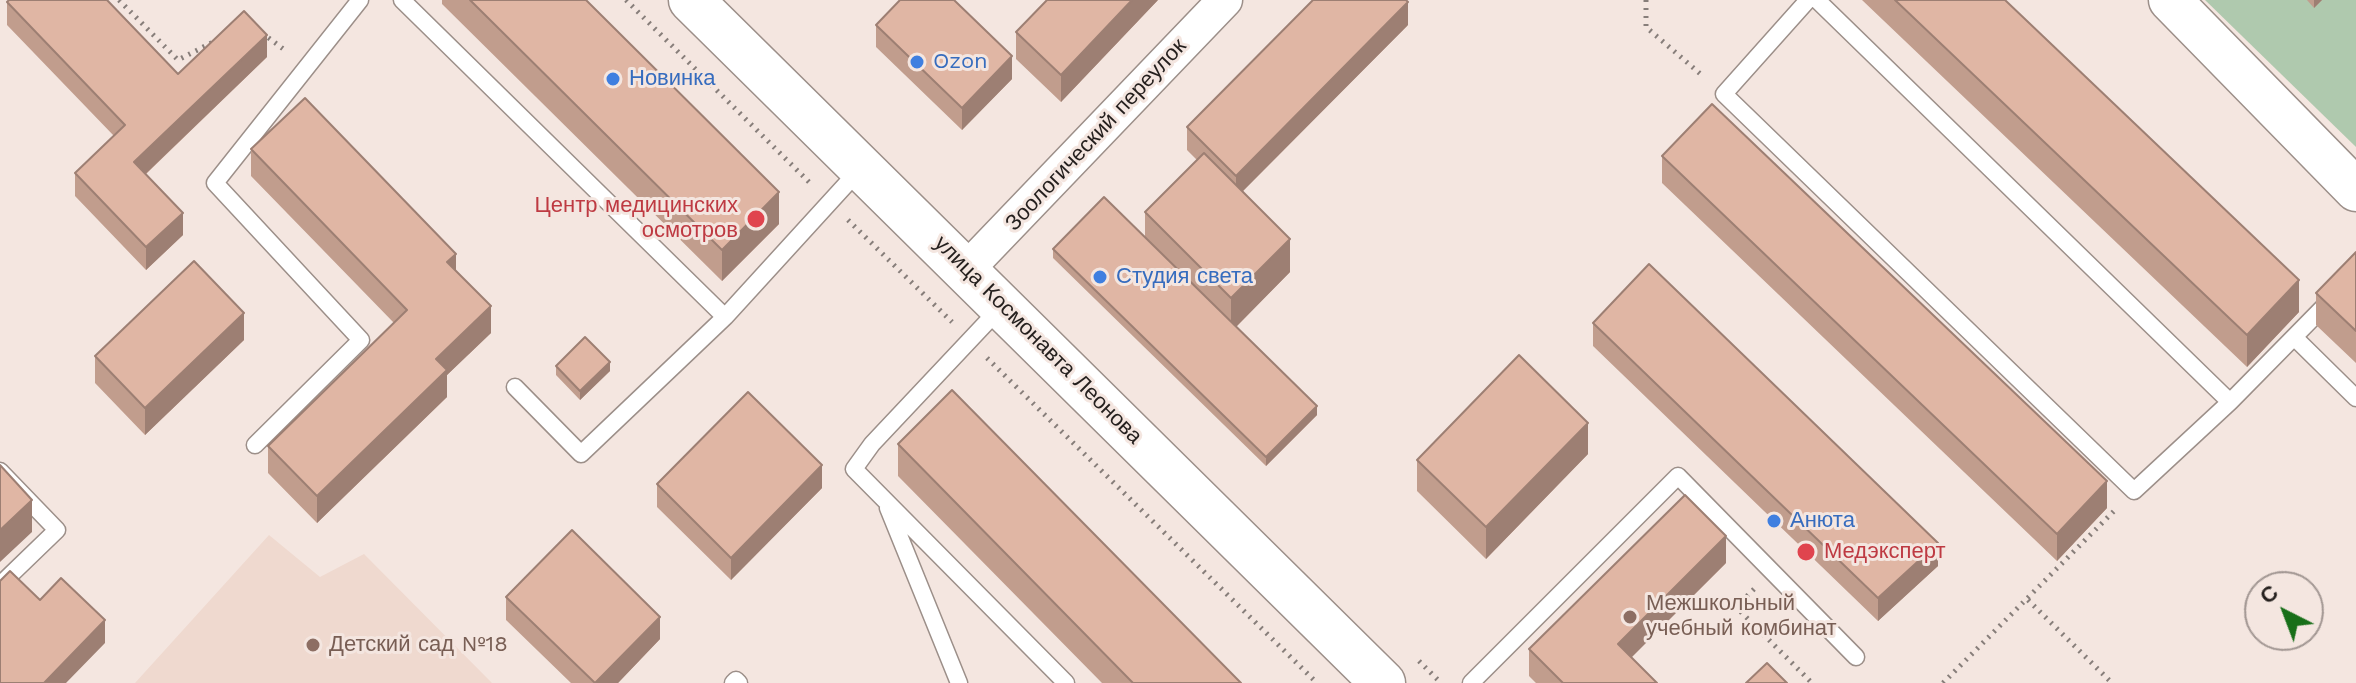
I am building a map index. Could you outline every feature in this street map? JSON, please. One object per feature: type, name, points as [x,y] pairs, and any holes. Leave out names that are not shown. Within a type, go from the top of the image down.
[{"type":"main road","name":"улица Космонавта Леонова","points":[[691,0],[967,269],[1383,683]]},
{"type":"street","name":"Зоологический переулок","points":[[967,269],[1225,0]]},
{"type":"street","points":[[2170,0],[2356,190]]},
{"type":"lane","points":[[255,445],[361,340],[215,183],[360,0]]},
{"type":"lane","points":[[402,0],[725,317]]},
{"type":"lane","points":[[1808,0],[1724,94],[2134,491],[2230,402],[2356,274]]},
{"type":"lane","points":[[1817,0],[2230,402]]},
{"type":"lane","points":[[515,387],[581,454],[725,317],[862,167]]},
{"type":"lane","points":[[1003,305],[872,444],[854,469],[1066,683]]},
{"type":"lane","points":[[2294,337],[2356,398]]},
{"type":"lane","points":[[0,471],[57,530],[0,585]]},
{"type":"lane","points":[[1471,683],[1678,476],[1856,657]]},
{"type":"lane","points":[[884,500],[960,683]]},
{"type":"path","points":[[119,0],[178,60],[221,38]]},
{"type":"path","points":[[1646,0],[1646,27],[1724,94]]},
{"type":"path","points":[[261,32],[307,67]]},
{"type":"path","points":[[1943,683],[2134,491]]},
{"type":"path","points":[[1773,572],[1736,607],[1812,683]]},
{"type":"path","points":[[2028,600],[2112,683]]},
{"type":"shaded area","name":"Детский сад №18","points":[[269,535],[320,577],[364,554],[492,683],[135,683]]},
{"type":"green space","points":[[2205,0],[2356,0],[2356,147]]},
{"type":"building","points":[[107,0],[178,74],[244,11],[267,35],[134,162],[183,213],[146,247],[75,173],[125,125],[7,2]]},
{"type":"building","points":[[470,0],[586,0],[779,192],[722,250]]},
{"type":"building","points":[[900,0],[954,0],[1012,56],[962,108],[876,25]]},
{"type":"building","points":[[1047,0],[1132,0],[1061,75],[1016,32]]},
{"type":"building","points":[[1313,0],[1408,2],[1236,176],[1187,127]]},
{"type":"building","points":[[1895,0],[2005,0],[2299,280],[2247,335]]},
{"type":"building","points":[[305,98],[456,254],[447,262],[491,306],[436,359],[447,370],[317,496],[268,446],[407,310],[251,149]]},
{"type":"building","points":[[1712,104],[2107,481],[2057,534],[1662,156]]},
{"type":"building","points":[[1204,153],[1290,239],[1231,298],[1145,212]]},
{"type":"building","points":[[1104,197],[1317,406],[1266,457],[1053,249]]},
{"type":"building","points":[[2356,252],[2356,331],[2316,293]]},
{"type":"building","points":[[194,261],[244,313],[145,408],[95,356]]},
{"type":"building","points":[[1649,264],[1938,543],[1878,598],[1593,323]]},
{"type":"building","points":[[585,337],[610,362],[580,391],[556,366]]},
{"type":"building","points":[[1519,355],[1588,423],[1486,527],[1417,460]]},
{"type":"building","points":[[952,390],[1241,683],[1133,683],[898,444]]},
{"type":"building","points":[[748,392],[822,465],[731,558],[657,484]]},
{"type":"building","points":[[0,465],[32,500],[0,530]]},
{"type":"building","name":"Межшкольный учебный комбинат","points":[[1685,495],[1726,536],[1618,644],[1657,683],[1563,683],[1529,649]]},
{"type":"building","points":[[572,530],[660,617],[595,683],[506,597]]},
{"type":"building","points":[[10,571],[40,600],[61,578],[105,620],[44,683],[0,683],[0,581]]},
{"type":"building","points":[[1767,663],[1787,683],[1746,683]]},
{"type":"place","name":"Ozon","points":[[917,62]]},
{"type":"place","name":"Новинка","points":[[613,79]]},
{"type":"place","name":"Центр медицинских осмотров","points":[[756,219]]},
{"type":"place","name":"Студия света","points":[[1100,277]]},
{"type":"place","name":"Анюта","points":[[1774,521]]},
{"type":"place","name":"Медэксперт","points":[[1806,552]]},
{"type":"place","name":"Межшкольный учебный комбинат","points":[[1630,617]]},
{"type":"place","name":"Детский сад №18","points":[[313,645]]}]
